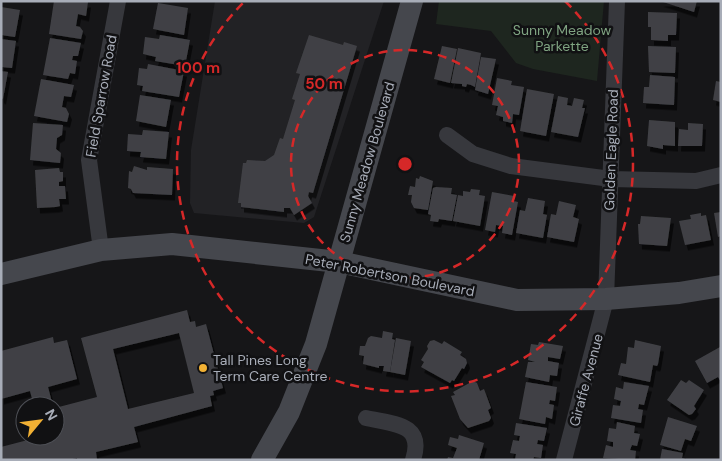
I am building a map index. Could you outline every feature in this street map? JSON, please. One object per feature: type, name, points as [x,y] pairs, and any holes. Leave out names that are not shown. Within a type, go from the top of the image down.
[{"type":"street","name":"Field Sparrow Road","points":[[101,250],[89,160],[118,1]]},
{"type":"street","name":"Sunny Meadow Boulevard","points":[[262,460],[289,412],[316,344],[412,1]]},
{"type":"street","name":"Golden Eagle Road","points":[[606,299],[617,1]]},
{"type":"street","points":[[447,135],[473,154],[510,166],[611,178],[696,181],[721,175]]},
{"type":"street","name":"Peter Robertson Boulevard","points":[[1,274],[101,250],[172,244],[339,262],[517,300],[606,299],[721,286]]},
{"type":"street","name":"Giraffe Avenue","points":[[564,460],[606,299]]},
{"type":"street","points":[[366,418],[405,427],[414,434],[416,448],[413,460]]},
{"type":"shaded area","points":[[215,1],[384,1],[314,217],[304,223],[194,213],[190,203],[191,150]]},
{"type":"green space","name":"Sunny Meadow Parkette","points":[[439,1],[604,1],[597,81],[533,69],[516,63],[491,31],[436,24]]},
{"type":"building","points":[[54,1],[88,2],[86,16],[78,14],[76,26],[80,27],[83,31],[81,39],[49,34]]},
{"type":"building","points":[[660,1],[697,1],[694,12]]},
{"type":"building","points":[[158,3],[188,8],[184,35],[153,29]]},
{"type":"building","points":[[1,7],[20,10],[15,37],[1,35]]},
{"type":"building","points":[[648,12],[677,13],[676,35],[668,35],[668,41],[651,40],[651,27],[648,27]]},
{"type":"building","points":[[160,35],[190,40],[185,66],[155,61],[156,57],[143,54],[145,37],[159,39]]},
{"type":"building","points":[[309,35],[343,45],[344,42],[357,46],[313,193],[309,192],[308,196],[312,203],[294,215],[290,208],[284,208],[284,212],[241,207],[241,203],[238,203],[243,163],[246,163],[247,160],[265,161],[274,155],[280,138],[283,139],[295,100],[292,99],[300,74],[296,73]]},
{"type":"building","points":[[50,38],[81,43],[78,56],[73,56],[72,60],[77,61],[75,74],[70,73],[68,79],[43,75]]},
{"type":"building","points":[[1,39],[16,41],[12,68],[1,67]]},
{"type":"building","points":[[442,46],[457,49],[450,83],[434,79]]},
{"type":"building","points":[[648,46],[676,47],[675,73],[649,72]]},
{"type":"building","points":[[458,48],[481,53],[475,87],[467,84],[466,87],[462,86],[462,84],[451,83]]},
{"type":"building","points":[[481,57],[496,59],[488,94],[475,90]]},
{"type":"building","points":[[148,64],[184,71],[179,97],[142,91],[143,86],[137,85],[139,68],[147,69]]},
{"type":"building","points":[[1,71],[8,72],[3,99],[1,98]]},
{"type":"building","points":[[650,75],[675,77],[674,105],[643,103],[644,87],[649,87]]},
{"type":"building","points":[[497,78],[512,81],[511,85],[524,87],[519,115],[513,114],[512,123],[503,121],[503,117],[496,115],[498,106],[492,105]]},
{"type":"building","points":[[41,79],[74,85],[71,97],[64,96],[62,107],[66,108],[69,114],[67,122],[34,116]]},
{"type":"building","points":[[716,81],[721,82],[721,102],[713,100]]},
{"type":"building","points":[[527,89],[554,94],[546,136],[520,131]]},
{"type":"building","points":[[140,95],[171,100],[166,127],[136,121]]},
{"type":"building","points":[[558,96],[568,98],[567,105],[572,106],[574,98],[584,100],[582,108],[585,108],[578,137],[551,132]]},
{"type":"building","points":[[649,120],[675,122],[675,146],[663,145],[663,149],[647,146]]},
{"type":"building","points":[[33,123],[63,125],[62,135],[57,138],[56,149],[61,153],[60,163],[30,160]]},
{"type":"building","points":[[688,123],[703,124],[702,146],[678,146],[679,129],[688,130]]},
{"type":"building","points":[[143,130],[169,132],[166,159],[140,157],[141,152],[127,151],[128,134],[142,135]]},
{"type":"building","points":[[134,166],[147,170],[147,167],[173,169],[172,195],[133,193],[128,188],[129,171],[132,172]]},
{"type":"building","points":[[59,168],[60,172],[63,172],[63,181],[59,182],[59,186],[65,186],[66,199],[59,199],[60,206],[37,208],[35,170]]},
{"type":"building","points":[[420,176],[433,181],[428,210],[414,208],[411,202],[412,195],[408,195],[410,186],[415,187],[416,178],[419,179]]},
{"type":"building","points":[[433,188],[452,188],[451,194],[457,195],[452,221],[439,219],[438,222],[430,221],[431,215],[428,214]]},
{"type":"building","points":[[471,189],[480,190],[479,195],[485,196],[480,226],[453,221],[458,195],[463,196],[463,191],[470,192]]},
{"type":"building","points":[[492,192],[514,196],[513,201],[518,202],[512,235],[502,233],[503,226],[496,225],[495,232],[485,230]]},
{"type":"building","points":[[528,198],[545,201],[543,214],[547,215],[543,238],[516,233],[520,210],[525,211]]},
{"type":"building","points":[[559,201],[576,205],[573,217],[579,219],[574,242],[547,237],[551,214],[556,215]]},
{"type":"building","points":[[721,212],[721,236],[718,237],[714,213]]},
{"type":"building","points":[[701,213],[701,216],[706,215],[711,240],[685,245],[679,221],[691,219],[690,215]]},
{"type":"building","points":[[641,216],[671,218],[667,246],[639,244],[638,224],[640,224]]},
{"type":"building","name":"Tall Pines Long Term Care Centre","points":[[187,310],[190,322],[195,321],[196,327],[206,324],[223,388],[213,391],[214,395],[210,396],[212,406],[134,427],[138,442],[96,452],[97,460],[77,460],[77,458],[68,460],[1,460],[1,447],[15,443],[15,446],[65,446],[65,405],[97,397],[81,338]],"holes":[[[179,333],[194,393],[128,409],[113,349]]]},
{"type":"building","points":[[383,331],[393,333],[392,339],[395,340],[390,372],[383,371],[384,366],[379,366],[379,368],[363,364],[364,356],[359,355],[360,346],[365,346],[368,338],[371,336],[382,338]]},
{"type":"building","points":[[53,337],[54,343],[67,340],[77,379],[48,387],[50,396],[31,396],[30,391],[1,399],[1,351]]},
{"type":"building","points":[[396,338],[411,341],[405,375],[390,372]]},
{"type":"building","points":[[434,340],[442,344],[444,341],[462,352],[460,355],[466,359],[467,363],[464,369],[462,368],[454,381],[452,380],[450,383],[421,367],[424,362],[421,360],[428,349],[427,346],[430,341]]},
{"type":"building","points":[[635,340],[661,346],[658,364],[657,366],[653,365],[650,382],[618,375],[621,363],[626,364],[628,347],[634,348]]},
{"type":"building","points":[[539,342],[563,346],[560,359],[548,357],[548,361],[559,363],[557,376],[550,375],[549,382],[525,377],[528,362],[535,362],[528,360],[531,344],[538,345]]},
{"type":"building","points":[[720,347],[721,382],[718,377],[707,383],[695,361]]},
{"type":"building","points":[[681,380],[686,383],[689,380],[704,390],[694,406],[696,409],[689,415],[667,400]]},
{"type":"building","points":[[473,381],[477,383],[480,391],[484,389],[491,408],[488,410],[491,418],[489,421],[468,428],[460,419],[451,396],[455,395],[453,392]]},
{"type":"building","points":[[526,382],[557,387],[555,401],[550,400],[549,404],[554,405],[552,419],[546,417],[545,424],[519,419]]},
{"type":"building","points":[[624,382],[649,386],[644,405],[639,404],[638,409],[643,410],[641,423],[611,418],[613,405],[620,406],[621,401],[614,399],[616,387],[623,389]]},
{"type":"building","points":[[668,417],[697,426],[691,441],[685,439],[681,451],[660,445]]},
{"type":"building","points":[[617,422],[635,426],[634,433],[640,434],[637,446],[632,445],[630,450],[636,451],[635,460],[603,458],[606,445],[613,447],[613,442],[607,441],[609,428],[616,429]]},
{"type":"building","points":[[516,423],[547,428],[544,441],[538,440],[537,444],[543,445],[541,458],[534,457],[533,460],[515,460],[516,454],[510,453],[513,440],[519,441],[520,436],[514,435]]},
{"type":"building","points":[[459,435],[484,443],[479,460],[447,460],[448,457],[453,458],[457,448],[448,445],[450,437],[458,439]]},
{"type":"building","points":[[662,449],[683,453],[682,458],[688,460],[660,460]]},
{"type":"place","name":"Tall Pines Long Term Care Centre","points":[[203,368]]}]
